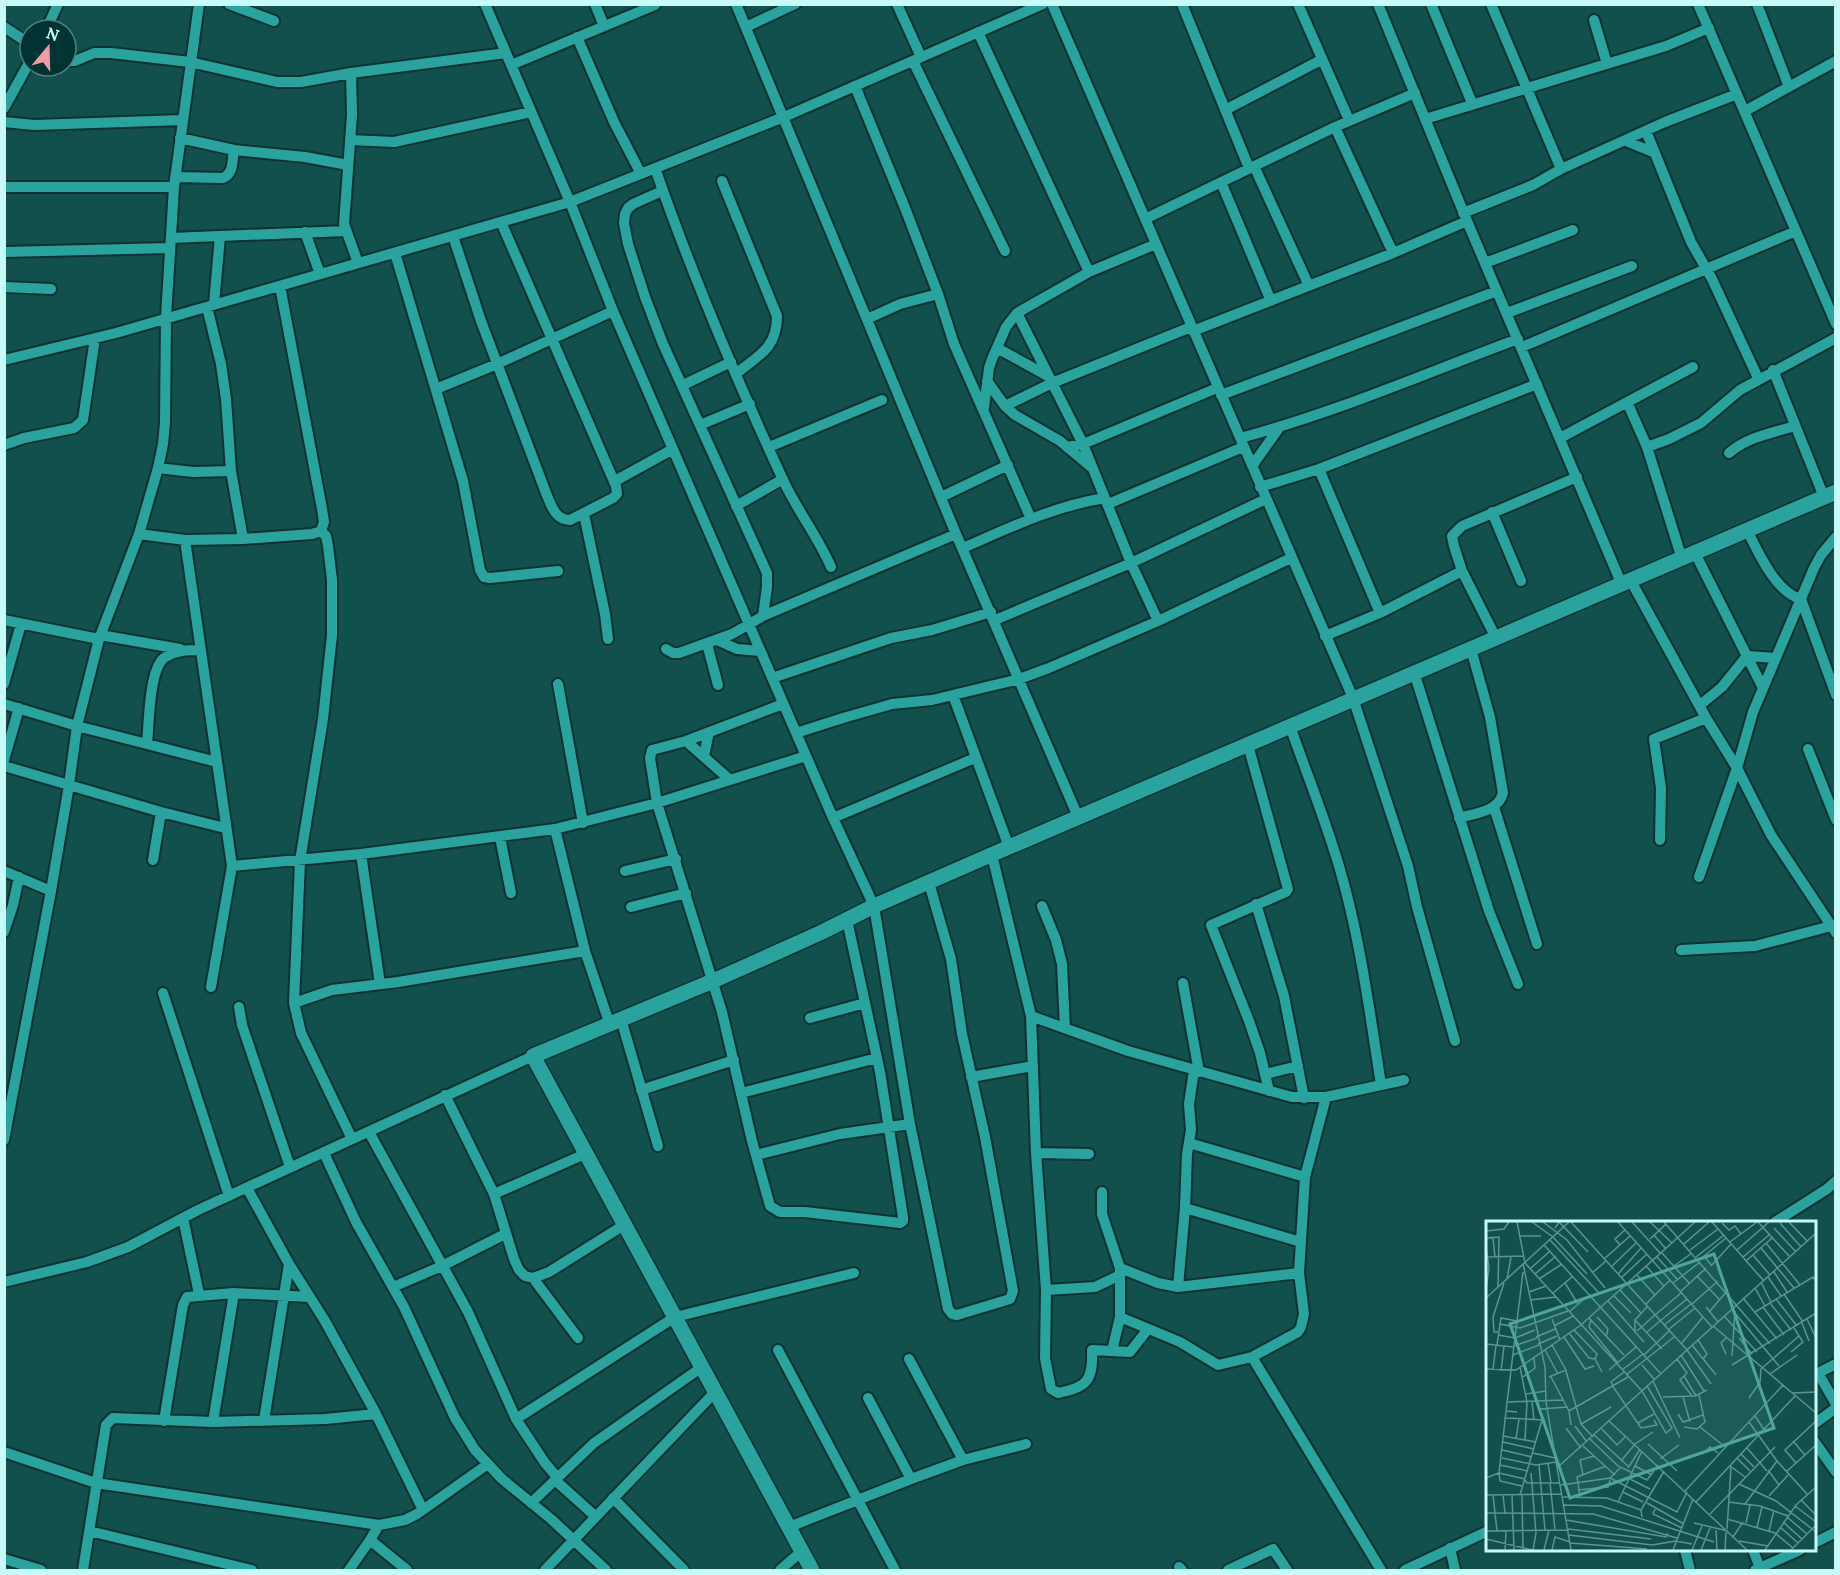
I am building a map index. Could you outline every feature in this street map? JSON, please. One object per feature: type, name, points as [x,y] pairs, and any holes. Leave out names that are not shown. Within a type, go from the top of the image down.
[{"type":"street","points":[[52,18],[58,4]]},
{"type":"street","points":[[4,1140],[51,891],[77,726],[99,637],[139,534],[158,468],[165,423],[166,317],[175,182],[199,4]]},
{"type":"street","points":[[229,4],[274,21]]},
{"type":"street","points":[[484,4],[570,202],[613,311],[760,651],[874,906],[910,1124],[950,1311],[957,1315],[1010,1299],[1013,1291],[985,1137],[971,1077],[951,960],[929,883]]},
{"type":"street","points":[[595,4],[604,26]]},
{"type":"street","points":[[736,4],[956,534],[1079,819]]},
{"type":"street","points":[[746,27],[795,4]]},
{"type":"street","points":[[897,4],[917,59],[1005,250]]},
{"type":"street","points":[[4,360],[95,338],[570,202],[784,117],[1043,4]]},
{"type":"street","points":[[1052,4],[1353,699],[1407,866],[1455,1041]]},
{"type":"street","points":[[1182,4],[1225,110],[1309,286]]},
{"type":"street","points":[[1298,4],[1349,120]]},
{"type":"street","points":[[1378,4],[1465,217],[1560,438],[1627,583],[1737,768],[1771,835],[1834,928],[1735,949],[1681,950]]},
{"type":"street","points":[[1431,4],[1472,103]]},
{"type":"street","points":[[1491,4],[1561,169]]},
{"type":"street","points":[[1698,4],[1836,324]]},
{"type":"street","points":[[1757,4],[1789,87]]},
{"type":"street","points":[[511,65],[655,5]]},
{"type":"street","points":[[1594,20],[1607,64]]},
{"type":"street","points":[[4,27],[18,36]]},
{"type":"street","points":[[1425,119],[1666,46],[1709,28]]},
{"type":"street","points":[[978,32],[1089,272]]},
{"type":"street","points":[[577,37],[614,122],[641,174]]},
{"type":"street","points":[[78,60],[103,53],[190,62],[277,82],[317,80],[351,73],[506,53]]},
{"type":"street","points":[[1225,110],[1322,60]]},
{"type":"street","points":[[1745,111],[1836,61]]},
{"type":"street","points":[[351,73],[350,140],[344,224],[358,263]]},
{"type":"street","points":[[4,108],[21,78]]},
{"type":"street","points":[[855,86],[905,208],[938,294],[954,344],[1031,519]]},
{"type":"street","points":[[1145,219],[1349,120],[1415,93]]},
{"type":"street","points":[[1005,406],[1050,380],[1271,301],[1394,253],[1561,169],[1737,94]]},
{"type":"street","points":[[350,140],[394,142],[531,112]]},
{"type":"street","points":[[4,122],[34,125],[183,120]]},
{"type":"street","points":[[1335,127],[1394,253]]},
{"type":"street","points":[[1646,131],[1692,242],[1758,378]]},
{"type":"street","points":[[180,138],[234,150],[305,157],[348,165]]},
{"type":"street","points":[[1626,141],[1655,153]]},
{"type":"street","points":[[4,187],[175,182],[223,178],[231,171],[234,150]]},
{"type":"street","points":[[654,168],[731,362],[783,479],[799,511],[813,530],[831,567]]},
{"type":"street","points":[[722,181],[777,316],[775,335],[770,346],[737,373]]},
{"type":"street","points":[[1221,182],[1271,301]]},
{"type":"street","points":[[662,190],[633,204],[625,214],[624,223],[645,297],[663,344],[767,573],[768,587],[763,616]]},
{"type":"street","points":[[453,236],[526,445],[555,512],[560,518],[566,520],[585,514],[615,496],[617,491],[615,481],[501,222]]},
{"type":"street","points":[[1485,263],[1573,230]]},
{"type":"street","points":[[4,252],[171,243],[220,236],[346,231]]},
{"type":"street","points":[[963,548],[1077,502],[1106,501],[1279,428],[1520,343],[1796,231]]},
{"type":"street","points":[[305,232],[320,274]]},
{"type":"street","points":[[220,236],[211,305],[225,387],[231,471],[243,539]]},
{"type":"street","points":[[984,408],[989,368],[1006,327],[1017,313],[1089,272],[1156,244]]},
{"type":"street","points":[[394,253],[463,481],[480,570],[484,577],[490,578],[558,571]]},
{"type":"street","points":[[1507,313],[1632,266]]},
{"type":"street","points":[[280,286],[322,509],[324,522],[321,531]]},
{"type":"street","points":[[4,287],[51,290]]},
{"type":"street","points":[[1067,447],[1083,444],[1497,291]]},
{"type":"street","points":[[867,319],[900,304],[938,294]]},
{"type":"street","points":[[436,389],[552,340],[613,311]]},
{"type":"street","points":[[1017,313],[1083,444],[1131,563],[1158,621]]},
{"type":"street","points":[[4,445],[24,438],[74,428],[84,420],[95,338]]},
{"type":"street","points":[[1647,447],[1669,440],[1701,423],[1758,378],[1836,338]]},
{"type":"street","points":[[997,348],[1050,380]]},
{"type":"street","points":[[683,385],[731,362]]},
{"type":"street","points":[[1560,438],[1693,366]]},
{"type":"street","points":[[4,1282],[108,1255],[290,1167],[533,1056],[713,981],[874,906],[1009,847],[1079,819],[1414,672],[1627,583],[1830,494],[1795,426],[1773,370]]},
{"type":"street","points":[[987,381],[1005,406],[1015,415],[1067,447],[1094,469]]},
{"type":"street","points":[[1260,487],[1319,469],[1537,384]]},
{"type":"street","points":[[769,447],[882,400]]},
{"type":"street","points":[[1627,402],[1689,556],[1763,688]]},
{"type":"street","points":[[700,425],[750,404]]},
{"type":"street","points":[[1729,453],[1738,445],[1751,439],[1795,426]]},
{"type":"street","points":[[1251,466],[1279,428]]},
{"type":"street","points":[[615,481],[673,449]]},
{"type":"street","points":[[941,497],[1008,465]]},
{"type":"street","points":[[158,468],[193,472],[231,471]]},
{"type":"street","points":[[1319,469],[1380,613]]},
{"type":"street","points":[[1496,638],[1462,571],[1453,542],[1455,532],[1462,526],[1492,512],[1577,477]]},
{"type":"street","points":[[736,506],[783,479]]},
{"type":"street","points":[[772,678],[891,638],[993,616],[1131,563],[1266,499]]},
{"type":"street","points":[[1492,512],[1521,582]]},
{"type":"street","points":[[585,514],[608,639]]},
{"type":"street","points":[[1747,530],[1759,554],[1778,582],[1787,593],[1801,599],[1836,695]]},
{"type":"street","points":[[139,534],[185,540],[243,539],[312,534],[321,531]]},
{"type":"street","points":[[321,531],[326,536],[330,558],[332,635],[325,709],[300,861],[294,1003],[303,1039],[352,1139]]},
{"type":"street","points":[[666,649],[679,653],[712,642],[763,616],[956,534]]},
{"type":"street","points":[[1699,878],[1737,768],[1753,712],[1821,555],[1836,537]]},
{"type":"street","points":[[185,540],[232,866],[211,987]]},
{"type":"street","points":[[796,733],[892,704],[932,700],[1019,679],[1158,621],[1291,558]]},
{"type":"street","points":[[1325,636],[1380,613],[1462,571]]},
{"type":"street","points":[[4,620],[99,637],[186,650],[201,650]]},
{"type":"street","points":[[4,684],[21,624]]},
{"type":"street","points":[[712,642],[737,649],[760,651]]},
{"type":"street","points":[[712,642],[718,686]]},
{"type":"street","points":[[1459,818],[1494,807],[1502,796],[1503,789],[1490,717],[1470,649]]},
{"type":"street","points":[[147,744],[157,667],[166,656],[186,650]]},
{"type":"street","points":[[1747,656],[1776,658]]},
{"type":"street","points":[[1700,705],[1722,687],[1747,656]]},
{"type":"street","points":[[1414,672],[1489,911],[1518,984]]},
{"type":"street","points":[[558,684],[583,823]]},
{"type":"street","points":[[953,695],[1009,847]]},
{"type":"street","points":[[4,704],[77,726],[217,762]]},
{"type":"street","points":[[783,704],[686,741],[652,750],[650,753],[657,803],[713,981],[769,1203],[780,1212],[805,1212],[900,1223],[903,1217],[880,1072],[847,920]]},
{"type":"street","points":[[4,760],[19,708]]},
{"type":"street","points":[[1660,840],[1661,788],[1654,739],[1707,718]]},
{"type":"street","points":[[1290,726],[1334,847],[1371,1015],[1381,1085]]},
{"type":"street","points":[[704,756],[709,732]]},
{"type":"street","points":[[686,741],[729,779]]},
{"type":"street","points":[[1248,745],[1288,888],[1286,892],[1211,925],[1249,1021],[1269,1091]]},
{"type":"street","points":[[1808,749],[1836,820]]},
{"type":"street","points":[[232,866],[300,861],[555,830],[657,803],[806,756]]},
{"type":"street","points":[[833,818],[975,758]]},
{"type":"street","points":[[4,766],[160,812],[225,828]]},
{"type":"street","points":[[1494,807],[1537,944]]},
{"type":"street","points":[[153,860],[160,812]]},
{"type":"street","points":[[555,830],[585,951],[641,1090],[658,1146]]},
{"type":"street","points":[[500,837],[511,893]]},
{"type":"street","points":[[361,854],[380,984]]},
{"type":"street","points":[[992,855],[1030,1016],[1036,1153],[1046,1290],[1045,1358],[1047,1378],[1052,1390],[1058,1393],[1084,1384],[1091,1373],[1092,1350],[1133,1350],[1148,1329]]},
{"type":"street","points":[[625,871],[676,860]]},
{"type":"street","points":[[4,871],[51,891]]},
{"type":"street","points":[[4,932],[19,877]]},
{"type":"street","points":[[631,907],[686,893]]},
{"type":"street","points":[[1256,904],[1284,996],[1304,1098]]},
{"type":"street","points":[[1042,906],[1056,940],[1062,964],[1065,1028]]},
{"type":"street","points":[[294,1003],[332,990],[585,951]]},
{"type":"street","points":[[1178,1287],[1187,1154],[1191,1130],[1189,1104],[1197,1071],[1183,983]]},
{"type":"street","points":[[163,993],[229,1196]]},
{"type":"street","points":[[810,1018],[865,1003]]},
{"type":"street","points":[[239,1007],[242,1025],[290,1167]]},
{"type":"street","points":[[1030,1016],[1128,1051],[1269,1091],[1304,1098],[1326,1097],[1404,1080]]},
{"type":"street","points":[[533,1056],[812,1570]]},
{"type":"street","points":[[741,1093],[877,1058]]},
{"type":"street","points":[[641,1090],[734,1060]]},
{"type":"street","points":[[880,1072],[900,1065]]},
{"type":"street","points":[[971,1077],[1033,1066]]},
{"type":"street","points":[[1265,1074],[1298,1066]]},
{"type":"street","points":[[445,1095],[494,1194],[505,1234],[519,1270],[525,1276],[533,1278],[549,1272],[624,1225]]},
{"type":"street","points":[[1120,1317],[1190,1347],[1218,1365],[1252,1357],[1293,1335],[1301,1327],[1304,1314],[1299,1273],[1305,1177],[1326,1097]]},
{"type":"street","points":[[756,1155],[840,1134],[910,1124]]},
{"type":"street","points":[[369,1132],[468,1312],[516,1419],[556,1479],[595,1516]]},
{"type":"street","points":[[1189,1143],[1305,1177]]},
{"type":"street","points":[[324,1153],[356,1222],[393,1287],[455,1418],[475,1450],[502,1479],[606,1570]]},
{"type":"street","points":[[1036,1153],[1089,1154]]},
{"type":"street","points":[[494,1194],[585,1154]]},
{"type":"street","points":[[1777,1221],[1827,1190],[1836,1181]]},
{"type":"street","points":[[247,1188],[376,1413],[423,1510]]},
{"type":"street","points":[[1102,1192],[1102,1214],[1120,1272],[1120,1317],[1112,1351]]},
{"type":"street","points":[[1185,1208],[1301,1242]]},
{"type":"street","points":[[183,1218],[199,1294]]},
{"type":"street","points":[[393,1287],[442,1266],[505,1234]]},
{"type":"street","points":[[264,1420],[282,1296],[289,1264]]},
{"type":"street","points":[[1046,1290],[1095,1287],[1120,1272],[1178,1287],[1299,1273]]},
{"type":"street","points":[[516,1419],[675,1317],[854,1273]]},
{"type":"street","points":[[533,1278],[578,1338]]},
{"type":"street","points":[[164,1421],[184,1302],[187,1297],[199,1294],[234,1293],[309,1296]]},
{"type":"street","points":[[213,1422],[234,1293]]},
{"type":"street","points":[[778,1350],[895,1570]]},
{"type":"street","points":[[1252,1357],[1381,1570]]},
{"type":"street","points":[[909,1359],[963,1460]]},
{"type":"street","points":[[1816,1423],[1836,1406],[1816,1374],[1836,1364]]},
{"type":"street","points":[[531,1503],[594,1443],[702,1367]]},
{"type":"street","points":[[545,1570],[715,1392]]},
{"type":"street","points":[[868,1398],[911,1479]]},
{"type":"street","points":[[83,1570],[106,1425],[110,1419],[120,1417],[213,1422],[326,1419],[376,1413]]},
{"type":"street","points":[[1816,1442],[1836,1472]]},
{"type":"street","points":[[789,1527],[963,1460],[1026,1444]]},
{"type":"street","points":[[4,1452],[96,1483],[379,1525],[405,1520],[423,1510],[488,1464]]},
{"type":"street","points":[[613,1498],[684,1570]]},
{"type":"street","points":[[349,1570],[379,1525]]},
{"type":"street","points":[[89,1531],[252,1570]]},
{"type":"street","points":[[1405,1570],[1486,1532]]},
{"type":"street","points":[[1816,1542],[1836,1532]]},
{"type":"street","points":[[370,1540],[407,1570]]},
{"type":"street","points":[[1450,1548],[1455,1570]]},
{"type":"street","points":[[1228,1570],[1273,1549],[1287,1570]]},
{"type":"street","points":[[780,1570],[802,1551]]},
{"type":"street","points":[[1685,1551],[1690,1570]]},
{"type":"street","points":[[1753,1551],[1757,1569],[1798,1551]]},
{"type":"street","points":[[4,1559],[41,1570]]}]
